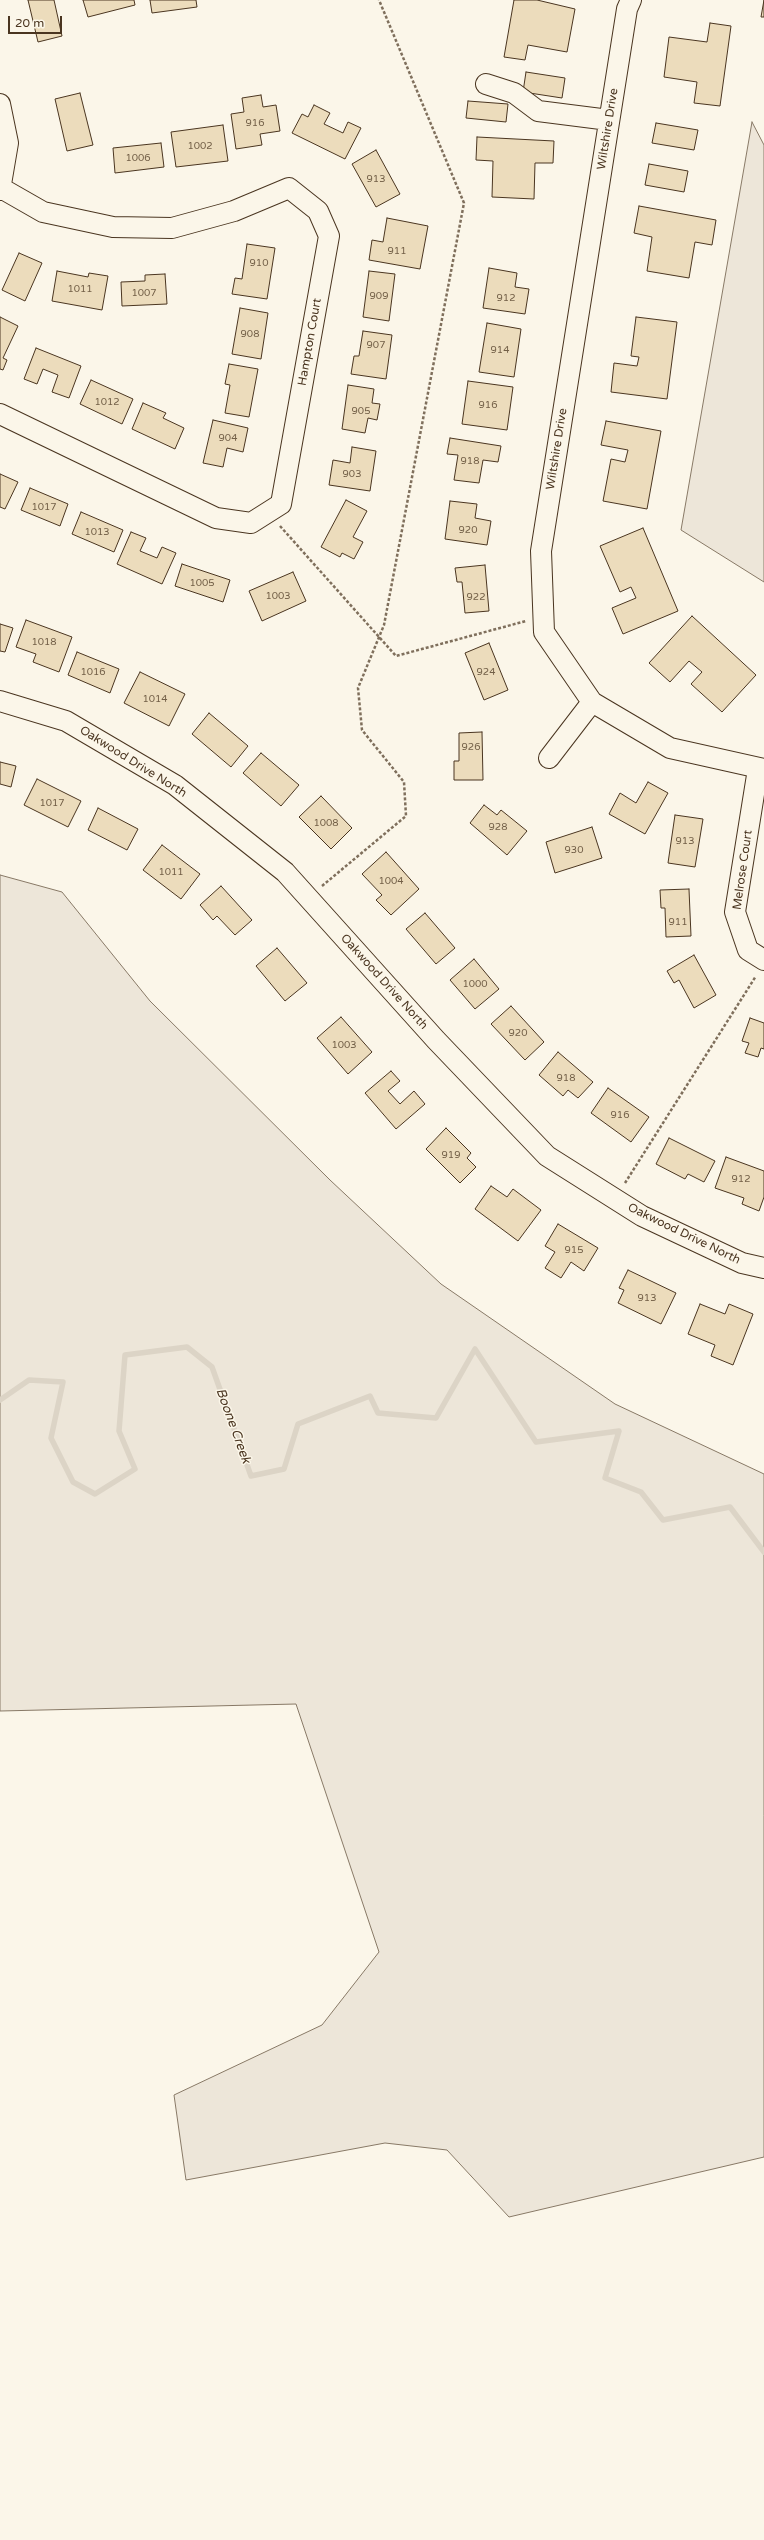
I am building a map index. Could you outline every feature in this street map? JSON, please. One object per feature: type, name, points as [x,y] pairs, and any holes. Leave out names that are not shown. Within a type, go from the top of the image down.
[{"type":"street","name":"Wiltshire Drive","points":[[631,0],[627,9],[541,551],[544,632],[592,702],[670,748],[761,769]]},
{"type":"street","points":[[486,84],[514,93],[538,111],[609,120]]},
{"type":"street","points":[[0,104],[4,143],[1,189]]},
{"type":"street","name":"Hampton Court","points":[[0,414],[216,518],[251,523],[281,504],[329,236],[318,211],[289,188],[234,211],[172,228],[113,227],[43,212],[1,189]]},
{"type":"street","name":"Oakwood Drive North","points":[[0,701],[66,721],[175,785],[285,872],[436,1040],[547,1156],[642,1216],[742,1263],[764,1268]]},
{"type":"street","points":[[549,758],[592,702]]},
{"type":"street","name":"Melrose Court","points":[[761,769],[735,912],[748,950],[762,965]]},
{"type":"path","points":[[308,898],[406,816],[404,782],[362,730],[358,688],[384,625],[464,203],[379,0]]},
{"type":"path","points":[[268,512],[396,656],[544,616]]},
{"type":"path","points":[[615,1199],[762,965]]},
{"type":"shaded area","points":[[752,122],[764,145],[764,582],[681,530]]},
{"type":"shaded area","points":[[0,875],[62,892],[150,1001],[330,1180],[441,1284],[615,1404],[764,1474],[764,2157],[509,2217],[447,2150],[385,2143],[186,2180],[174,2095],[322,2025],[379,1952],[296,1704],[0,1711]]},
{"type":"building","points":[[28,0],[54,0],[62,36],[38,42]]},
{"type":"building","points":[[83,0],[134,0],[135,5],[88,17]]},
{"type":"building","points":[[150,0],[196,0],[197,7],[152,13]]},
{"type":"building","points":[[514,0],[537,0],[575,9],[567,52],[528,45],[525,60],[504,57]]},
{"type":"building","points":[[764,0],[764,17],[761,17]]},
{"type":"building","points":[[710,23],[731,26],[720,106],[694,103],[697,82],[664,77],[669,37],[707,42]]},
{"type":"building","points":[[526,72],[565,78],[562,98],[523,92]]},
{"type":"building","points":[[80,93],[93,145],[67,151],[55,99]]},
{"type":"building","points":[[261,95],[263,107],[276,105],[280,131],[260,134],[262,145],[236,149],[231,114],[244,112],[242,98]]},
{"type":"building","points":[[468,101],[508,104],[506,122],[466,118]]},
{"type":"building","points":[[314,105],[330,113],[324,124],[343,133],[348,122],[361,128],[345,159],[292,133],[302,114],[308,117]]},
{"type":"building","points":[[656,123],[698,130],[694,150],[652,143]]},
{"type":"building","points":[[223,125],[228,161],[176,167],[171,132]]},
{"type":"building","points":[[477,137],[554,141],[553,163],[535,163],[534,199],[492,197],[493,161],[476,160]]},
{"type":"building","points":[[161,143],[164,167],[115,173],[113,148]]},
{"type":"building","points":[[376,150],[400,194],[376,207],[352,164]]},
{"type":"building","points":[[649,164],[688,171],[684,192],[645,185]]},
{"type":"building","points":[[639,206],[716,220],[712,245],[695,242],[689,278],[647,271],[652,237],[634,233]]},
{"type":"building","points":[[387,218],[428,226],[420,269],[369,260],[372,240],[383,242]]},
{"type":"building","points":[[247,244],[275,248],[267,299],[232,294],[235,278],[242,279]]},
{"type":"building","points":[[19,253],[42,263],[25,301],[2,290]]},
{"type":"building","points":[[489,268],[517,273],[515,287],[529,289],[525,314],[483,308]]},
{"type":"building","points":[[57,271],[88,277],[89,273],[108,276],[102,310],[52,301]]},
{"type":"building","points":[[369,271],[395,274],[389,321],[363,317]]},
{"type":"building","points":[[165,274],[167,304],[122,306],[121,282],[145,281],[145,275]]},
{"type":"building","points":[[240,308],[268,313],[261,359],[232,354]]},
{"type":"building","points":[[0,317],[18,326],[3,358],[7,360],[3,370],[0,369]]},
{"type":"building","points":[[636,317],[677,322],[667,399],[611,392],[614,363],[637,366],[639,357],[631,356]]},
{"type":"building","points":[[487,323],[521,329],[514,377],[479,372]]},
{"type":"building","points":[[363,331],[392,335],[386,379],[351,374],[354,356],[359,356]]},
{"type":"building","points":[[36,348],[81,366],[69,398],[52,392],[58,375],[43,369],[37,384],[24,379]]},
{"type":"building","points":[[229,364],[258,369],[249,417],[225,413],[230,385],[225,384]]},
{"type":"building","points":[[91,380],[133,399],[122,424],[80,404]]},
{"type":"building","points":[[468,381],[513,387],[507,430],[462,424]]},
{"type":"building","points":[[348,385],[374,389],[372,403],[380,404],[377,420],[368,418],[365,433],[342,429]]},
{"type":"building","points":[[143,403],[166,413],[163,418],[184,428],[175,449],[132,429]]},
{"type":"building","points":[[213,420],[248,428],[243,452],[227,448],[223,467],[203,463]]},
{"type":"building","points":[[606,421],[661,431],[647,509],[603,501],[611,459],[625,462],[628,450],[601,445]]},
{"type":"building","points":[[450,438],[501,446],[498,462],[483,460],[479,483],[454,480],[458,455],[447,454]]},
{"type":"building","points":[[352,447],[376,451],[370,491],[329,485],[333,460],[350,463]]},
{"type":"building","points":[[0,474],[18,482],[5,509],[0,507]]},
{"type":"building","points":[[30,488],[68,504],[60,526],[21,510]]},
{"type":"building","points":[[346,500],[367,511],[353,537],[363,542],[354,559],[342,553],[340,557],[321,547]]},
{"type":"building","points":[[450,501],[477,504],[475,518],[491,521],[487,545],[445,539]]},
{"type":"building","points":[[81,512],[123,530],[114,552],[72,534]]},
{"type":"building","points":[[643,528],[678,611],[623,634],[612,608],[636,598],[631,587],[620,592],[600,546]]},
{"type":"building","points":[[131,532],[146,538],[140,551],[157,558],[162,547],[176,553],[162,584],[117,564]]},
{"type":"building","points":[[182,564],[230,580],[223,602],[175,586]]},
{"type":"building","points":[[485,565],[489,611],[465,613],[462,582],[457,582],[455,568]]},
{"type":"building","points":[[293,572],[306,601],[262,621],[249,591]]},
{"type":"building","points":[[692,616],[756,675],[722,712],[691,684],[702,672],[689,661],[670,682],[649,663]]},
{"type":"building","points":[[26,620],[72,637],[59,672],[33,662],[36,654],[16,647]]},
{"type":"building","points":[[0,624],[13,628],[5,652],[0,651]]},
{"type":"building","points":[[489,643],[508,690],[484,700],[465,653]]},
{"type":"building","points":[[77,652],[119,669],[110,693],[68,675]]},
{"type":"building","points":[[140,672],[185,694],[169,726],[124,703]]},
{"type":"building","points":[[209,713],[248,746],[231,767],[192,734]]},
{"type":"building","points":[[482,732],[483,780],[454,780],[454,761],[459,761],[459,733]]},
{"type":"building","points":[[261,753],[299,785],[281,806],[243,773]]},
{"type":"building","points":[[0,762],[16,766],[11,787],[0,784]]},
{"type":"building","points":[[37,779],[81,801],[68,827],[24,805]]},
{"type":"building","points":[[648,782],[668,793],[645,834],[609,814],[620,793],[636,803]]},
{"type":"building","points":[[321,796],[352,828],[331,849],[299,817]]},
{"type":"building","points":[[484,805],[497,815],[501,810],[527,831],[507,855],[470,823]]},
{"type":"building","points":[[98,808],[138,829],[127,850],[88,830]]},
{"type":"building","points":[[675,815],[703,819],[695,867],[668,863]]},
{"type":"building","points":[[592,827],[602,858],[555,873],[546,842]]},
{"type":"building","points":[[162,845],[200,874],[181,899],[143,870]]},
{"type":"building","points":[[386,852],[419,889],[391,915],[376,900],[382,895],[362,874]]},
{"type":"building","points":[[221,886],[252,920],[235,935],[217,916],[213,920],[200,905]]},
{"type":"building","points":[[689,889],[691,936],[666,937],[665,908],[661,908],[660,890]]},
{"type":"building","points":[[425,913],[455,948],[436,964],[406,929]]},
{"type":"building","points":[[277,948],[307,983],[285,1001],[256,966]]},
{"type":"building","points":[[694,955],[716,995],[694,1008],[679,980],[674,983],[667,971]]},
{"type":"building","points":[[474,959],[499,989],[475,1009],[450,980]]},
{"type":"building","points":[[511,1006],[544,1042],[525,1060],[491,1024]]},
{"type":"building","points":[[341,1017],[372,1052],[348,1074],[317,1038]]},
{"type":"building","points":[[750,1018],[764,1023],[764,1049],[761,1048],[758,1057],[745,1053],[749,1043],[742,1041]]},
{"type":"building","points":[[558,1052],[593,1082],[578,1098],[568,1090],[563,1096],[539,1075]]},
{"type":"building","points":[[391,1071],[400,1081],[388,1091],[400,1104],[414,1091],[425,1104],[396,1129],[365,1093]]},
{"type":"building","points":[[608,1088],[649,1117],[631,1142],[591,1113]]},
{"type":"building","points":[[446,1128],[471,1153],[467,1158],[476,1167],[460,1183],[426,1149]]},
{"type":"building","points":[[669,1138],[715,1161],[704,1182],[688,1174],[685,1179],[656,1164]]},
{"type":"building","points":[[726,1157],[764,1171],[764,1197],[759,1211],[742,1204],[744,1198],[715,1188]]},
{"type":"building","points":[[491,1186],[507,1197],[513,1189],[541,1210],[518,1241],[475,1209]]},
{"type":"building","points":[[558,1224],[598,1248],[584,1271],[571,1262],[561,1278],[545,1268],[555,1252],[545,1246]]},
{"type":"building","points":[[628,1270],[676,1293],[661,1324],[618,1303],[624,1290],[619,1288]]},
{"type":"building","points":[[700,1304],[725,1314],[729,1304],[753,1314],[733,1365],[711,1356],[715,1345],[688,1334]]},
{"type":"waterway","name":"Boone Creek","points":[[0,1400],[29,1380],[63,1382],[51,1438],[73,1482],[95,1494],[135,1469],[119,1431],[125,1355],[187,1347],[212,1367],[251,1476],[284,1469],[298,1424],[370,1396],[378,1413],[436,1418],[475,1349],[536,1442],[619,1431],[605,1478],[641,1492],[663,1520],[730,1507],[764,1552]]}]
